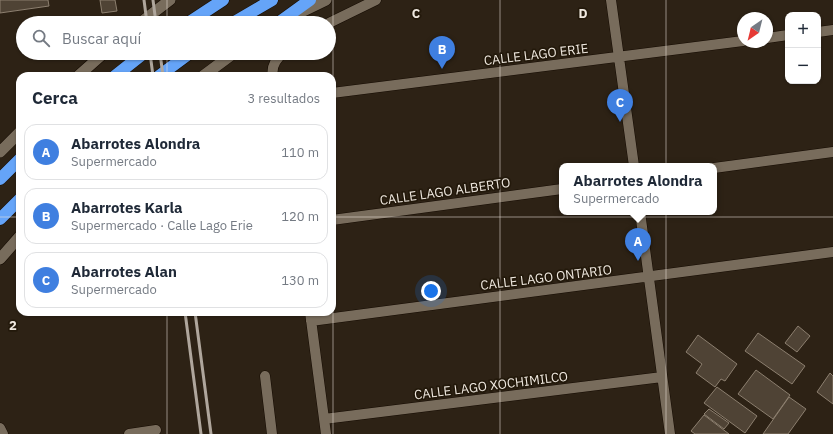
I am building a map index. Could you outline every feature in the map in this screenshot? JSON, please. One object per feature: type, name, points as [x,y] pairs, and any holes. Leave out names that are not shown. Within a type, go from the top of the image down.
[{"type":"highway","points":[[199,16],[223,0]]},
{"type":"highway","points":[[244,16],[272,0]]},
{"type":"highway","points":[[288,16],[310,0]]},
{"type":"highway","points":[[120,72],[135,60]]},
{"type":"highway","points":[[164,72],[181,60]]},
{"type":"highway","points":[[0,175],[16,163]]},
{"type":"highway","points":[[0,179],[16,163]]},
{"type":"highway","points":[[0,219],[16,203]]},
{"type":"main road","points":[[149,16],[170,0]]},
{"type":"main road","points":[[293,16],[326,0]]},
{"type":"main road","points":[[83,72],[96,60]]},
{"type":"main road","points":[[208,72],[225,60]]},
{"type":"main road","points":[[0,152],[16,136]]},
{"type":"main road","points":[[0,259],[16,241]]},
{"type":"street","points":[[336,20],[376,0]]},
{"type":"street","points":[[611,0],[634,163]]},
{"type":"street","points":[[821,32],[833,30]]},
{"type":"street","points":[[773,37],[785,36]]},
{"type":"street","name":"CALLE LAGO ERIE","points":[[336,92],[737,42]]},
{"type":"street","points":[[273,72],[276,60]]},
{"type":"street","points":[[717,168],[833,152]]},
{"type":"street","name":"CALLE LAGO ALBERTO","points":[[336,219],[559,189]]},
{"type":"street","points":[[640,215],[670,434]]},
{"type":"street","name":"CALLE LAGO ONTARIO","points":[[336,313],[648,276],[833,252]]},
{"type":"street","points":[[310,316],[326,434]]},
{"type":"street","points":[[265,376],[272,434]]},
{"type":"street","name":"CALLE LAGO XOCHIMILCO","points":[[324,419],[662,377]]},
{"type":"street","points":[[0,428],[3,434]]},
{"type":"street","points":[[129,434],[156,430]]},
{"type":"building","points":[[0,0],[48,0],[49,6],[0,13]]},
{"type":"building","points":[[100,0],[115,0],[117,11],[102,13]]},
{"type":"building","points":[[798,326],[810,336],[797,352],[785,343]]},
{"type":"building","points":[[758,333],[805,366],[792,384],[745,351]]},
{"type":"building","points":[[698,335],[737,364],[725,381],[721,379],[715,387],[696,373],[702,364],[686,352]]},
{"type":"building","points":[[756,370],[790,395],[773,419],[738,394]]},
{"type":"building","points":[[830,373],[833,376],[833,404],[817,392]]},
{"type":"building","points":[[717,387],[757,416],[745,433],[704,403]]},
{"type":"building","points":[[789,397],[806,409],[788,434],[763,434]]},
{"type":"building","points":[[709,409],[729,423],[724,429],[704,414]]},
{"type":"building","points":[[704,415],[729,434],[695,434],[691,431]]},
{"type":"railway","points":[[144,0],[146,16]]},
{"type":"railway","points":[[153,0],[155,16]]},
{"type":"railway","points":[[151,60],[152,72]]},
{"type":"railway","points":[[161,60],[162,72]]},
{"type":"railway","points":[[186,316],[201,434]]},
{"type":"railway","points":[[196,316],[211,434]]},
{"type":"place","name":"Abarrotes Karla","points":[[442,69]]},
{"type":"place","name":"Abarrotes Alan","points":[[620,122]]},
{"type":"place","name":"Abarrotes Alondra","points":[[638,261]]}]
